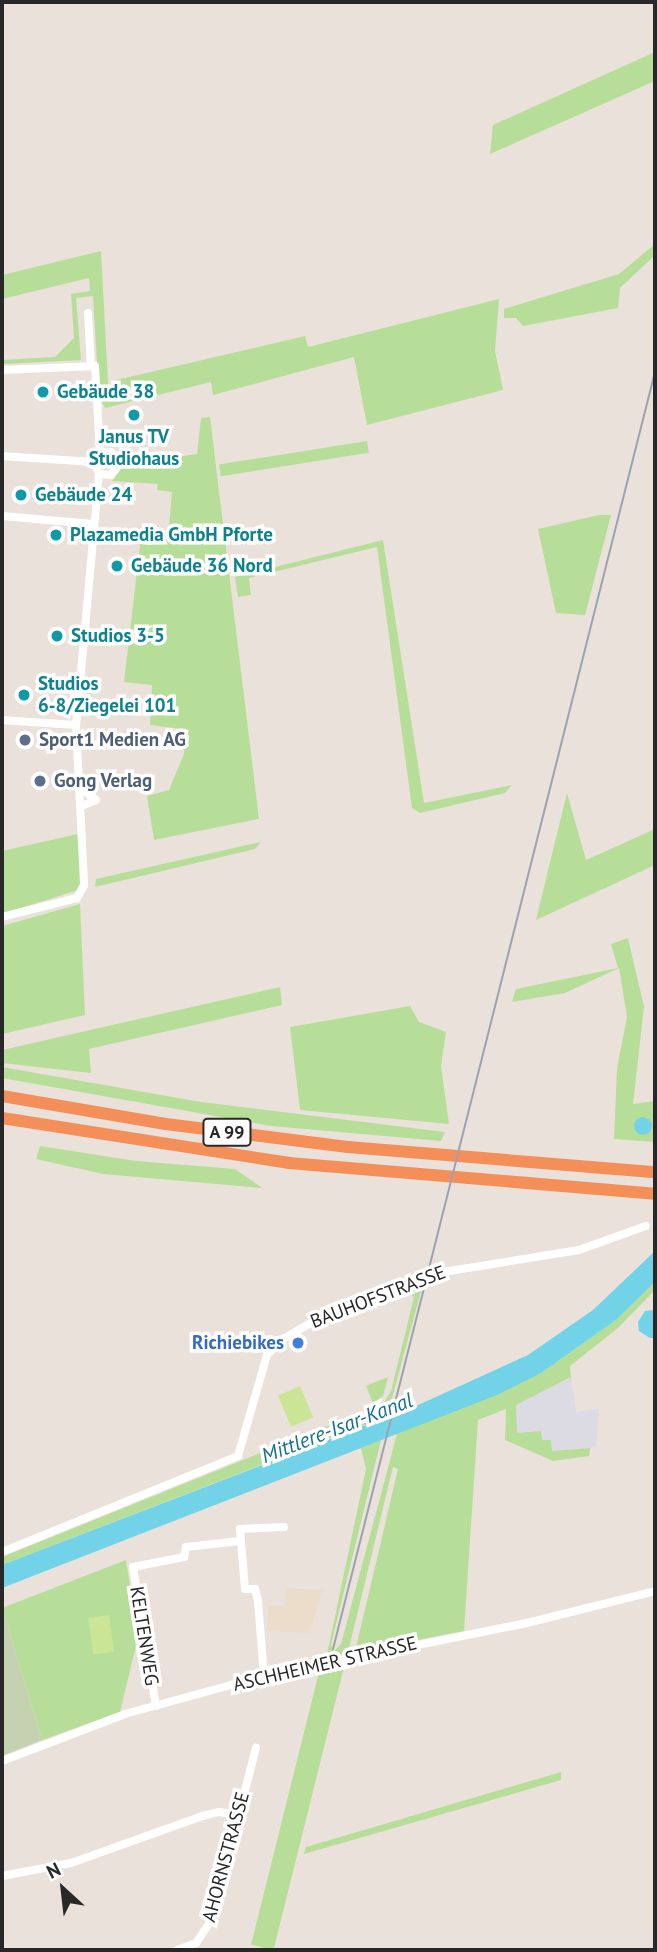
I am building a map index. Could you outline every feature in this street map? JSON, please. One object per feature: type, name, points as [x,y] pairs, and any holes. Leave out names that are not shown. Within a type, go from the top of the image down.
[{"type":"highway","name":"A 99","points":[[2,1096],[166,1124],[459,1158],[655,1172]]},
{"type":"highway","name":"A 99","points":[[2,1118],[260,1159],[454,1180],[655,1194]]},
{"type":"street","points":[[88,313],[91,366]]},
{"type":"street","points":[[2,370],[95,366],[100,453],[94,462]]},
{"type":"street","points":[[100,453],[111,452],[118,461]]},
{"type":"street","points":[[118,461],[144,455]]},
{"type":"street","points":[[2,456],[94,462]]},
{"type":"street","points":[[99,474],[111,475],[118,461]]},
{"type":"street","points":[[2,917],[81,895],[82,806],[76,725],[99,474],[94,462]]},
{"type":"street","points":[[2,516],[93,524]]},
{"type":"street","points":[[2,720],[76,725]]},
{"type":"street","points":[[81,788],[96,800],[82,806]]},
{"type":"street","name":"BAUHOFSTRASSE","points":[[2,1552],[238,1456],[267,1355],[283,1339],[317,1319],[431,1274],[579,1250],[646,1226]]},
{"type":"street","points":[[264,1676],[258,1601],[255,1589],[245,1589],[240,1530],[284,1527]]},
{"type":"street","name":"KELTENWEG","points":[[156,1706],[133,1567],[184,1558],[186,1547],[240,1541]]},
{"type":"street","name":"ASCHHEIMER STRASSE","points":[[2,1761],[156,1706],[264,1676],[527,1623],[655,1591]]},
{"type":"street","name":"AHORNSTRASSE","points":[[177,1950],[195,1944],[212,1919],[256,1748]]},
{"type":"street","points":[[2,1876],[71,1863],[202,1816],[219,1812],[239,1815]]},
{"type":"shaded area","points":[[571,1377],[576,1412],[599,1409],[596,1447],[552,1451],[541,1440],[517,1433],[516,1404]]},
{"type":"shaded area","points":[[286,1588],[322,1590],[310,1633],[267,1631],[268,1605],[285,1606]]},
{"type":"green space","points":[[655,52],[655,81],[490,154],[493,125]]},
{"type":"green space","points":[[655,244],[655,255],[620,288],[618,308],[523,326],[516,318],[504,318],[504,309],[619,274]]},
{"type":"green space","points":[[101,251],[109,400],[114,396],[112,381],[305,336],[308,347],[499,299],[495,351],[503,390],[367,425],[354,357],[213,395],[211,382],[105,408],[99,396],[93,296],[76,298],[81,360],[2,364],[2,360],[55,357],[74,338],[71,294],[90,291],[89,278],[2,299],[2,275]]},
{"type":"green space","points":[[210,417],[259,819],[154,840],[147,796],[169,790],[184,754],[183,729],[150,725],[152,685],[124,682],[141,537],[168,539],[172,492],[157,490],[158,484],[112,481],[123,465],[197,454],[201,418]]},
{"type":"green space","points":[[367,441],[369,453],[221,476],[219,464]]},
{"type":"green space","points":[[599,515],[611,515],[585,615],[556,613],[538,529]]},
{"type":"green space","points":[[383,540],[424,803],[512,785],[505,793],[420,813],[412,808],[377,547],[249,578],[251,595],[238,597],[235,577]]},
{"type":"green space","points":[[567,793],[586,860],[655,829],[655,865],[536,920]]},
{"type":"green space","points":[[78,834],[82,883],[78,890],[2,914],[2,851]]},
{"type":"green space","points":[[261,842],[255,849],[95,887],[96,879]]},
{"type":"green space","points":[[80,904],[85,1015],[2,1034],[2,926]]},
{"type":"green space","points":[[628,938],[644,1007],[633,1104],[655,1101],[655,1142],[614,1139],[617,1068],[627,1017],[619,968],[565,993],[512,1002],[516,989],[618,968],[611,944]]},
{"type":"green space","points":[[280,987],[282,1005],[89,1049],[91,1073],[2,1063],[2,1050]]},
{"type":"green space","points":[[410,1006],[419,1022],[446,1032],[441,1066],[449,1124],[300,1110],[290,1027]]},
{"type":"green space","points":[[2,1067],[201,1102],[445,1132],[441,1141],[271,1126],[2,1078]]},
{"type":"green space","points":[[40,1146],[136,1161],[235,1169],[262,1188],[103,1174],[36,1159]]},
{"type":"green space","points":[[424,1280],[390,1406],[381,1408],[391,1391],[414,1297],[405,1287]]},
{"type":"green space","points":[[655,1282],[655,1290],[618,1328],[570,1366],[571,1377],[516,1405],[517,1433],[541,1431],[542,1440],[551,1440],[552,1451],[590,1448],[589,1456],[553,1461],[505,1440],[506,1409],[478,1420],[464,1631],[355,1652],[398,1469],[393,1467],[348,1652],[326,1659],[366,1469],[361,1448],[381,1440],[331,1645],[334,1651],[341,1644],[397,1434],[541,1373],[616,1320]]},
{"type":"green space","points":[[388,1377],[383,1396],[373,1403],[366,1386]]},
{"type":"green space","points":[[300,1386],[313,1417],[291,1427],[278,1395]]},
{"type":"green space","points":[[389,1409],[387,1417],[354,1429],[350,1417]]},
{"type":"green space","points":[[345,1419],[349,1431],[2,1565],[2,1557]]},
{"type":"green space","points":[[126,1560],[138,1638],[120,1712],[42,1740],[2,1608]]},
{"type":"green space","points":[[2,1608],[42,1740],[2,1756]]},
{"type":"green space","points":[[109,1615],[114,1652],[93,1655],[88,1618]]},
{"type":"green space","points":[[323,1657],[345,1663],[273,1950],[251,1945]]},
{"type":"green space","points":[[561,1772],[561,1780],[304,1854],[306,1847]]},
{"type":"water","points":[[643,1117],[649,1120],[652,1126],[649,1132],[643,1135],[637,1132],[634,1126],[637,1120]]},
{"type":"water","points":[[655,1251],[655,1282],[616,1320],[541,1373],[497,1395],[2,1588],[2,1565],[416,1406],[528,1355],[593,1310]]},
{"type":"water","points":[[655,1310],[655,1338],[650,1338],[639,1331],[638,1322],[645,1311]]},
{"type":"railway","points":[[333,1649],[655,372]]},
{"type":"place","name":"Gebäude 38","points":[[43,392]]},
{"type":"place","name":"Janus TV Studiohaus","points":[[134,415]]},
{"type":"place","name":"Gebäude 24","points":[[21,495]]},
{"type":"place","name":"Plazamedia GmbH Pforte","points":[[56,535]]},
{"type":"place","name":"Gebäude 36 Nord","points":[[117,566]]},
{"type":"place","name":"Studios 3-5","points":[[57,636]]},
{"type":"place","name":"Studios 6-8/Ziegelei 101","points":[[24,695]]},
{"type":"place","name":"Sport1 Medien AG","points":[[25,740]]},
{"type":"place","name":"Gong Verlag","points":[[40,781]]},
{"type":"place","name":"Richiebikes","points":[[298,1343]]},
{"type":"water label","name":"Mittlere-Isar-Kanal","points":[[337,1428]]}]
